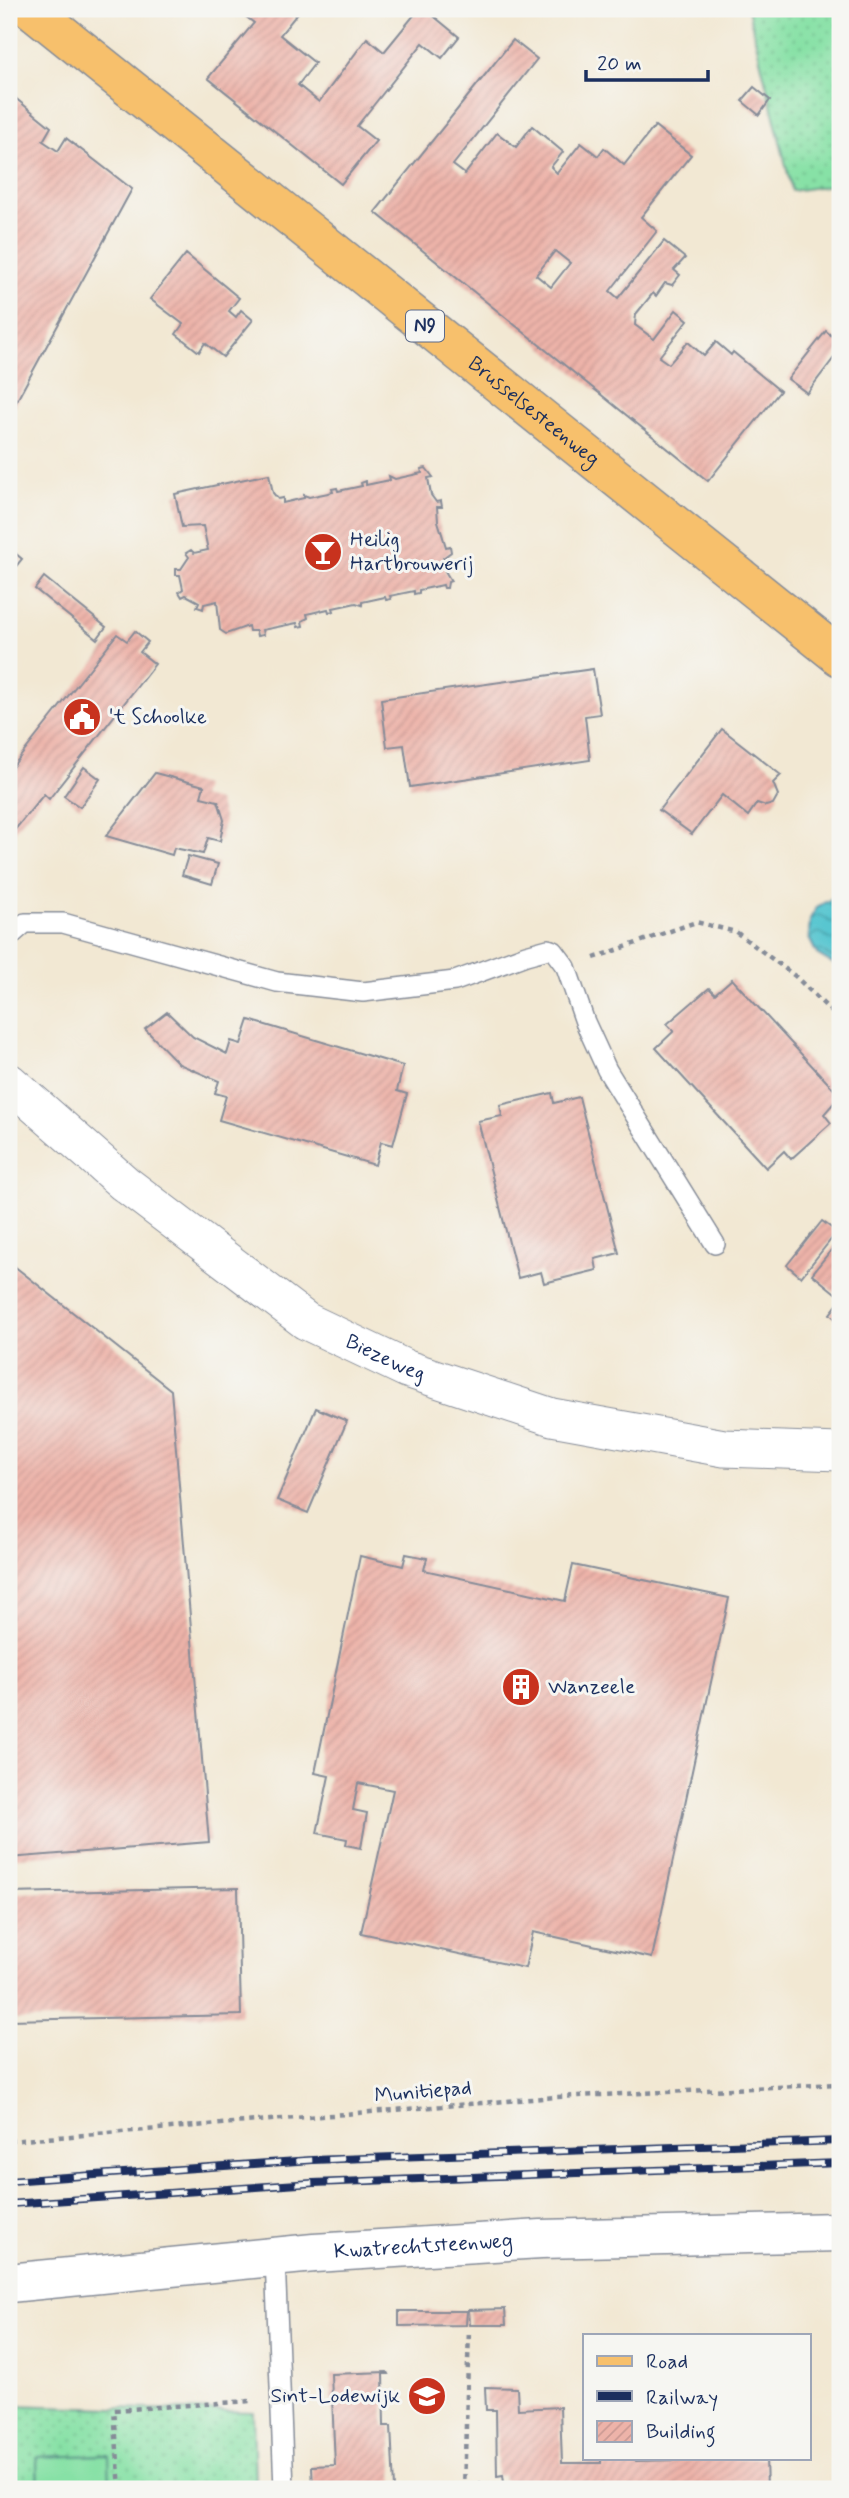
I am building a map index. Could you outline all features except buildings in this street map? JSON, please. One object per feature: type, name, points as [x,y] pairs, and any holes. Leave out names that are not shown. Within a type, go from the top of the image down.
[{"type":"main road","name":"Brusselsesteenweg","points":[[31,9],[840,657]]},
{"type":"street","name":"Biezeweg","points":[[9,1082],[124,1182],[306,1321],[407,1368],[552,1417],[724,1448],[840,1452]]},
{"type":"street","name":"Kwatrechtsteenweg","points":[[9,2283],[275,2257],[541,2239],[840,2232]]},
{"type":"lane","points":[[9,937],[25,923],[63,923],[277,982],[363,992],[455,981],[548,949],[559,956],[566,967],[585,1023],[607,1070],[715,1244]]},
{"type":"lane","points":[[275,2257],[284,2489]]},
{"type":"path","points":[[566,967],[696,922],[736,933],[795,976],[840,1020]]},
{"type":"path","name":"Munitiepad","points":[[9,2141],[556,2097],[840,2084]]},
{"type":"path","points":[[464,2489],[469,2330]]},
{"type":"path","points":[[120,2489],[114,2410],[281,2398]]},
{"type":"green space","points":[[748,9],[840,9],[840,184],[792,191]]},
{"type":"green space","points":[[9,2405],[253,2412],[255,2489],[110,2489],[108,2455],[37,2457],[38,2489],[9,2489]]},
{"type":"green space","points":[[109,2455],[110,2489],[38,2489],[37,2457]]},
{"type":"water","points":[[840,894],[840,968],[817,954],[809,938],[810,919],[817,907]]},
{"type":"railway","points":[[9,2181],[312,2160],[840,2141]]},
{"type":"railway","points":[[9,2204],[313,2183],[840,2163]]},
{"type":"place","name":"Heilig Hartbrouwerij","points":[[323,552]]},
{"type":"place","name":"'t Schoolke","points":[[82,717]]},
{"type":"place","name":"Wanzeele","points":[[521,1687]]},
{"type":"place","name":"Sint-Lodewijk","points":[[427,2396]]}]
